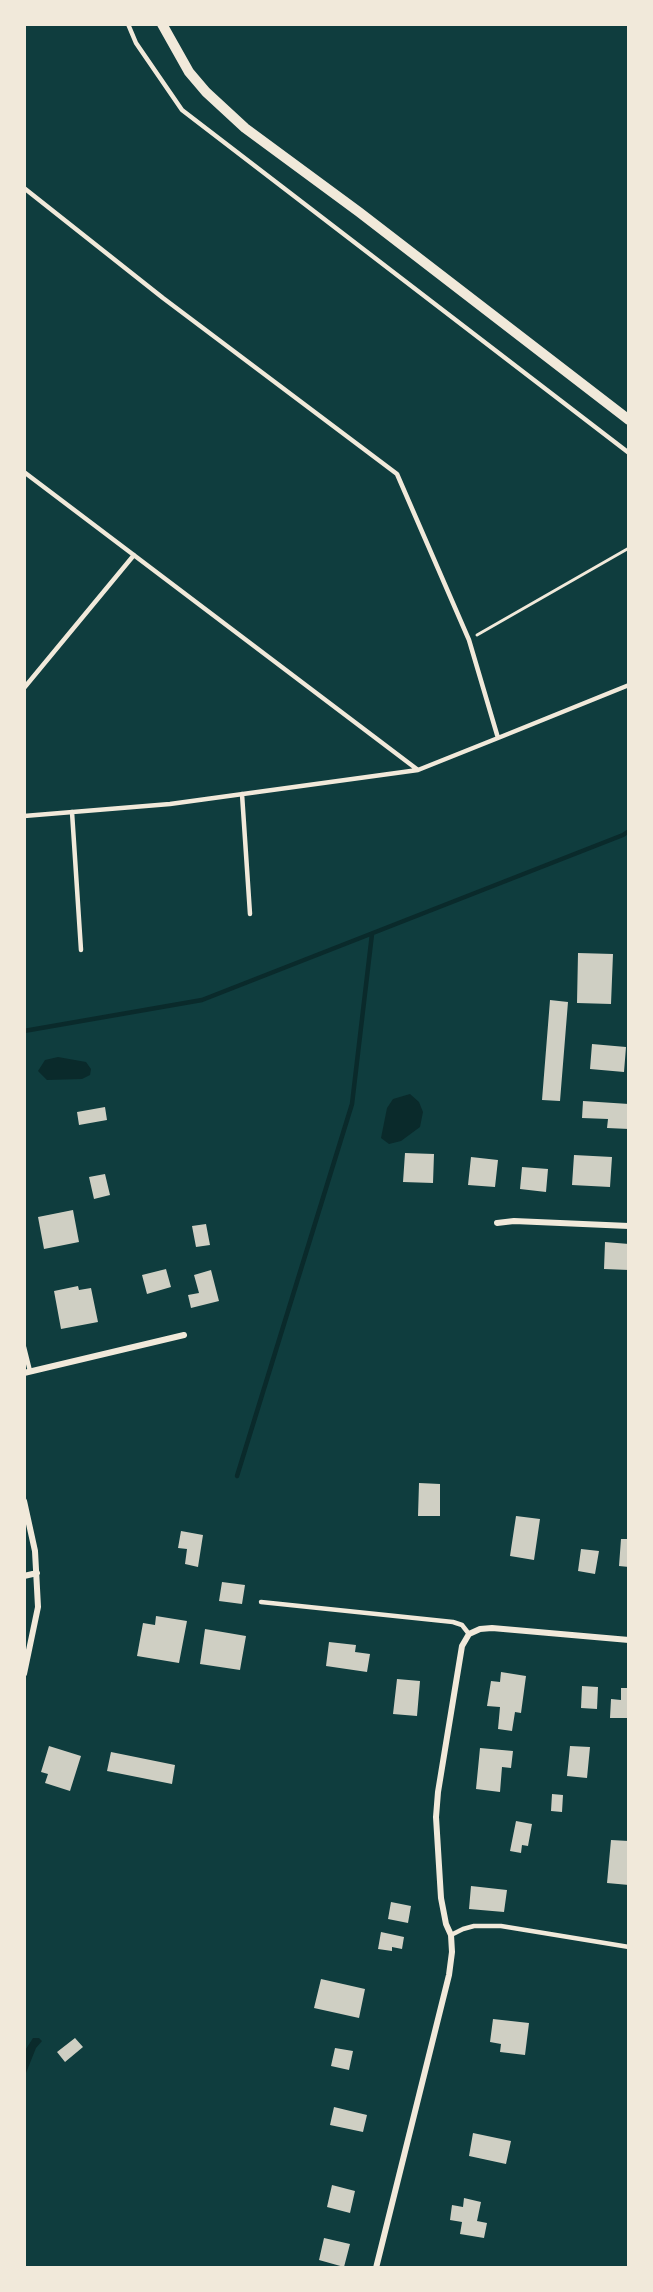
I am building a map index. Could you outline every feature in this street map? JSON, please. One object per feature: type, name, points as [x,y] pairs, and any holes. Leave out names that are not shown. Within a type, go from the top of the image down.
[{"type":"street","points":[[162,24],[189,72],[245,128],[359,212],[629,420]]},
{"type":"street","points":[[497,1223],[514,1221],[629,1226]]},
{"type":"street","points":[[27,1372],[184,1335]]},
{"type":"street","points":[[24,1501],[35,1551],[38,1607],[24,1674]]},
{"type":"street","points":[[24,1576],[37,1573]]},
{"type":"street","points":[[376,2268],[449,1975],[452,1952],[451,1935],[446,1924],[441,1898],[436,1817],[462,1646],[469,1634],[480,1629],[492,1628],[629,1640]]},
{"type":"lane","points":[[128,24],[136,43],[182,110],[629,453]]},
{"type":"lane","points":[[24,189],[163,298],[397,474],[469,640],[498,738]]},
{"type":"lane","points":[[24,472],[418,770]]},
{"type":"lane","points":[[24,688],[134,555]]},
{"type":"lane","points":[[24,816],[170,804],[418,770],[629,685]]},
{"type":"lane","points":[[242,794],[250,914]]},
{"type":"lane","points":[[72,812],[81,950]]},
{"type":"lane","points":[[24,1347],[27,1372]]},
{"type":"lane","points":[[261,1602],[453,1622],[462,1625],[469,1634]]},
{"type":"lane","points":[[451,1935],[474,1926],[501,1926],[629,1947]]},
{"type":"path","points":[[469,640],[629,548]]},
{"type":"water","points":[[58,1057],[86,1062],[91,1069],[90,1075],[82,1079],[47,1080],[38,1071],[45,1060]]},
{"type":"water","points":[[410,1094],[419,1102],[423,1112],[420,1127],[401,1141],[389,1144],[381,1138],[387,1108],[393,1099]]},
{"type":"water","points":[[33,2038],[39,2038],[42,2041],[36,2048],[24,2078],[24,2052]]},
{"type":"building","points":[[578,953],[613,954],[611,1004],[577,1003]]},
{"type":"building","points":[[550,1000],[568,1002],[560,1101],[542,1100]]},
{"type":"building","points":[[592,1044],[626,1047],[624,1072],[590,1069]]},
{"type":"building","points":[[583,1101],[629,1104],[629,1129],[607,1128],[608,1119],[582,1118]]},
{"type":"building","points":[[105,1107],[107,1120],[79,1125],[77,1112]]},
{"type":"building","points":[[405,1153],[434,1154],[433,1183],[403,1182]]},
{"type":"building","points":[[574,1155],[612,1157],[610,1187],[572,1185]]},
{"type":"building","points":[[471,1157],[498,1160],[495,1187],[468,1185]]},
{"type":"building","points":[[522,1167],[548,1169],[546,1192],[520,1189]]},
{"type":"building","points":[[105,1174],[110,1195],[94,1199],[89,1177]]},
{"type":"building","points":[[73,1210],[79,1242],[44,1249],[38,1217]]},
{"type":"building","points":[[206,1224],[210,1245],[196,1247],[192,1226]]},
{"type":"building","points":[[605,1242],[629,1244],[629,1270],[604,1269]]},
{"type":"building","points":[[166,1269],[171,1287],[147,1294],[142,1275]]},
{"type":"building","points":[[211,1270],[219,1301],[191,1308],[188,1295],[199,1293],[194,1275]]},
{"type":"building","points":[[78,1286],[79,1290],[91,1288],[98,1322],[61,1329],[54,1291]]},
{"type":"building","points":[[419,1483],[440,1484],[440,1516],[418,1516]]},
{"type":"building","points":[[516,1516],[540,1519],[534,1560],[510,1556]]},
{"type":"building","points":[[181,1531],[203,1535],[198,1567],[185,1564],[187,1549],[178,1548]]},
{"type":"building","points":[[621,1539],[629,1539],[629,1567],[619,1566]]},
{"type":"building","points":[[581,1549],[599,1551],[595,1574],[578,1571]]},
{"type":"building","points":[[222,1582],[245,1585],[242,1604],[219,1601]]},
{"type":"building","points":[[156,1616],[187,1621],[179,1663],[137,1656],[143,1623],[155,1625]]},
{"type":"building","points":[[205,1629],[246,1636],[240,1670],[200,1664]]},
{"type":"building","points":[[329,1642],[356,1645],[355,1652],[370,1654],[367,1672],[326,1666]]},
{"type":"building","points":[[501,1672],[526,1676],[521,1713],[515,1712],[512,1731],[498,1729],[500,1707],[487,1706],[491,1681],[500,1682]]},
{"type":"building","points":[[397,1679],[420,1681],[417,1716],[393,1714]]},
{"type":"building","points":[[582,1686],[598,1687],[597,1709],[581,1708]]},
{"type":"building","points":[[621,1688],[629,1688],[629,1718],[610,1718],[611,1699],[621,1700]]},
{"type":"building","points":[[49,1746],[81,1756],[70,1791],[45,1783],[48,1774],[41,1772]]},
{"type":"building","points":[[570,1746],[590,1747],[587,1778],[567,1776]]},
{"type":"building","points":[[480,1748],[513,1751],[511,1768],[502,1767],[500,1792],[476,1789]]},
{"type":"building","points":[[111,1752],[175,1765],[172,1784],[107,1771]]},
{"type":"building","points":[[552,1794],[563,1795],[562,1812],[551,1811]]},
{"type":"building","points":[[516,1821],[532,1824],[528,1846],[522,1845],[521,1853],[510,1851]]},
{"type":"building","points":[[611,1840],[629,1841],[629,1885],[607,1883]]},
{"type":"building","points":[[471,1886],[507,1890],[504,1912],[469,1909]]},
{"type":"building","points":[[391,1902],[411,1906],[408,1923],[388,1919]]},
{"type":"building","points":[[381,1932],[404,1937],[402,1949],[392,1947],[392,1951],[378,1949]]},
{"type":"building","points":[[321,1979],[365,1989],[359,2018],[314,2008]]},
{"type":"building","points":[[493,2019],[529,2023],[525,2055],[500,2052],[501,2044],[490,2042]]},
{"type":"building","points":[[75,2038],[83,2047],[65,2062],[57,2052]]},
{"type":"building","points":[[335,2048],[353,2051],[349,2070],[331,2066]]},
{"type":"building","points":[[334,2107],[367,2115],[363,2132],[330,2125]]},
{"type":"building","points":[[473,2133],[511,2141],[506,2164],[469,2156]]},
{"type":"building","points":[[332,2185],[355,2191],[350,2213],[327,2207]]},
{"type":"building","points":[[464,2198],[481,2202],[477,2221],[487,2223],[484,2238],[460,2234],[462,2222],[450,2220],[452,2205],[463,2207]]},
{"type":"building","points":[[324,2238],[350,2244],[344,2267],[319,2260]]},
{"type":"waterway","points":[[24,1031],[202,1000],[629,831]]},
{"type":"waterway","points":[[237,1476],[352,1104],[372,934]]}]
